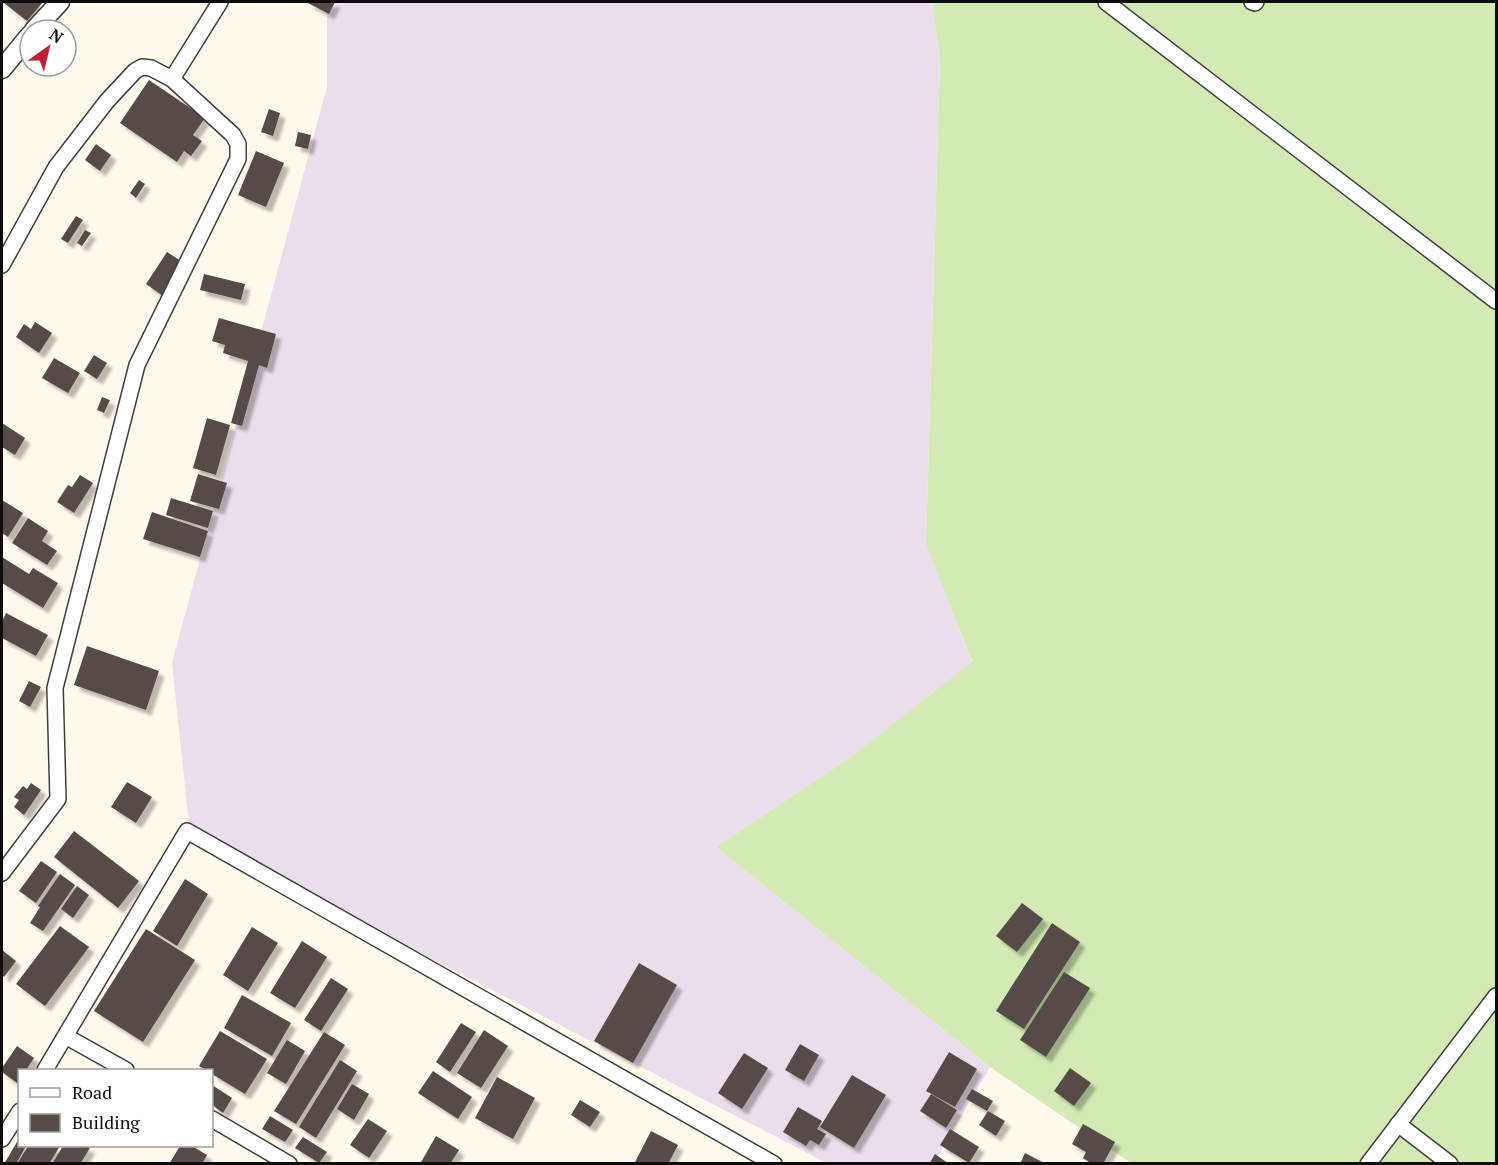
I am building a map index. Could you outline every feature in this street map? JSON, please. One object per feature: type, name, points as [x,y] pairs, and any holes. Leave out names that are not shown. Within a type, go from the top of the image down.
[{"type":"street","points":[[45,18],[60,2]]},
{"type":"street","points":[[172,79],[220,2]]},
{"type":"street","points":[[1106,2],[1497,301]]},
{"type":"street","points":[[2,69],[18,49]]},
{"type":"street","points":[[2,265],[56,167],[107,101],[135,70],[142,67],[151,68],[172,79],[233,135],[238,144],[238,159],[137,365],[55,688],[58,799],[2,873]]},
{"type":"street","points":[[46,1069],[187,831],[774,1164]]},
{"type":"street","points":[[1368,1164],[1497,996]]},
{"type":"street","points":[[67,1037],[123,1069]]},
{"type":"street","points":[[2,1139],[18,1114]]},
{"type":"street","points":[[213,1120],[288,1164]]},
{"type":"street","points":[[1398,1124],[1450,1164]]},
{"type":"shaded area","points":[[327,2],[932,2],[940,60],[926,543],[972,663],[851,757],[716,847],[990,1067],[934,1163],[827,1163],[190,834],[172,663],[327,87]]},
{"type":"green space","points":[[932,2],[1245,2],[1257,10],[1264,2],[1496,2],[1496,1163],[1131,1163],[990,1067],[716,847],[851,757],[972,662],[926,544],[940,60]]},
{"type":"building","points":[[43,2],[30,18],[23,18],[4,3]]},
{"type":"building","points":[[306,2],[335,2],[329,14]]},
{"type":"building","points":[[149,80],[205,118],[193,135],[202,141],[191,156],[184,151],[177,162],[120,123]]},
{"type":"building","points":[[269,109],[280,113],[273,136],[261,132]]},
{"type":"building","points":[[298,132],[311,135],[308,149],[295,146]]},
{"type":"building","points":[[96,144],[111,155],[100,171],[85,160]]},
{"type":"building","points":[[256,151],[284,163],[266,207],[238,195]]},
{"type":"building","points":[[139,180],[145,184],[136,198],[130,193]]},
{"type":"building","points":[[76,216],[83,220],[68,243],[61,239]]},
{"type":"building","points":[[85,230],[91,233],[82,246],[77,243]]},
{"type":"building","points":[[167,252],[184,263],[163,296],[146,284]]},
{"type":"building","points":[[204,274],[245,284],[241,300],[200,290]]},
{"type":"building","points":[[219,318],[276,334],[267,368],[259,365],[242,426],[231,423],[248,361],[223,353],[225,345],[212,341]]},
{"type":"building","points":[[35,322],[52,333],[39,353],[16,337],[24,324],[31,329]]},
{"type":"building","points":[[94,355],[107,363],[97,379],[84,371]]},
{"type":"building","points":[[54,358],[80,373],[68,393],[42,378]]},
{"type":"building","points":[[102,397],[110,400],[104,413],[97,410]]},
{"type":"building","points":[[207,418],[230,425],[216,475],[193,468]]},
{"type":"building","points":[[2,423],[25,438],[15,455],[2,447]]},
{"type":"building","points":[[198,474],[227,483],[219,509],[190,501]]},
{"type":"building","points":[[80,475],[93,483],[74,513],[57,502],[68,485],[72,487]]},
{"type":"building","points":[[171,498],[213,511],[208,528],[166,515]]},
{"type":"building","points":[[2,500],[23,513],[8,537],[2,533]]},
{"type":"building","points":[[152,512],[208,531],[200,557],[143,539]]},
{"type":"building","points":[[28,518],[48,531],[42,541],[57,551],[47,565],[12,543]]},
{"type":"building","points":[[2,557],[29,574],[33,568],[58,583],[43,608],[2,583]]},
{"type":"building","points":[[6,613],[48,635],[36,656],[2,638],[2,622]]},
{"type":"building","points":[[87,646],[159,671],[146,710],[74,685]]},
{"type":"building","points":[[29,681],[41,687],[30,707],[19,701]]},
{"type":"building","points":[[127,782],[152,797],[136,823],[111,807]]},
{"type":"building","points":[[31,783],[41,790],[24,815],[14,807],[19,800],[14,797],[23,786],[27,789]]},
{"type":"building","points":[[74,831],[139,881],[118,908],[54,857]]},
{"type":"building","points":[[41,861],[57,872],[36,903],[19,891]]},
{"type":"building","points":[[60,874],[75,885],[43,931],[30,923],[40,907],[38,906]]},
{"type":"building","points":[[185,879],[208,894],[177,946],[153,931]]},
{"type":"building","points":[[77,886],[89,895],[73,918],[61,909]]},
{"type":"building","points":[[1022,903],[1043,919],[1017,952],[996,936]]},
{"type":"building","points":[[1052,923],[1080,942],[1024,1029],[996,1011]]},
{"type":"building","points":[[60,926],[89,947],[45,1006],[16,984]]},
{"type":"building","points":[[252,927],[278,943],[248,991],[223,975]]},
{"type":"building","points":[[146,929],[195,960],[143,1042],[94,1011]]},
{"type":"building","points":[[302,941],[327,957],[295,1008],[270,993]]},
{"type":"building","points":[[2,950],[16,961],[4,977],[2,975]]},
{"type":"building","points":[[639,963],[677,985],[633,1063],[594,1041]]},
{"type":"building","points":[[1064,972],[1090,988],[1046,1057],[1020,1040]]},
{"type":"building","points":[[331,978],[348,989],[321,1031],[304,1020]]},
{"type":"building","points":[[242,995],[291,1023],[272,1056],[224,1028]]},
{"type":"building","points":[[461,1023],[476,1032],[450,1072],[436,1062]]},
{"type":"building","points":[[484,1030],[508,1046],[481,1088],[457,1073]]},
{"type":"building","points":[[220,1031],[267,1059],[245,1094],[213,1075],[213,1069],[204,1069],[199,1066]]},
{"type":"building","points":[[324,1032],[345,1045],[296,1124],[274,1111]]},
{"type":"building","points":[[287,1040],[305,1051],[286,1084],[267,1073]]},
{"type":"building","points":[[800,1044],[819,1055],[804,1081],[785,1070]]},
{"type":"building","points":[[17,1046],[34,1058],[27,1069],[18,1069],[17,1083],[2,1072],[2,1068]]},
{"type":"building","points":[[949,1052],[977,1069],[955,1107],[926,1091]]},
{"type":"building","points":[[744,1053],[768,1068],[742,1109],[718,1093]]},
{"type":"building","points":[[340,1060],[357,1071],[316,1138],[299,1127]]},
{"type":"building","points":[[1070,1068],[1091,1083],[1074,1106],[1054,1091]]},
{"type":"building","points":[[433,1071],[472,1097],[458,1119],[418,1093]]},
{"type":"building","points":[[852,1075],[886,1095],[854,1148],[820,1127]]},
{"type":"building","points":[[497,1077],[535,1098],[513,1139],[475,1118]]},
{"type":"building","points":[[352,1084],[369,1094],[354,1120],[337,1109]]},
{"type":"building","points":[[213,1086],[232,1098],[223,1113],[213,1106]]},
{"type":"building","points":[[972,1089],[993,1101],[987,1111],[966,1099]]},
{"type":"building","points":[[931,1094],[957,1110],[946,1128],[920,1111]]},
{"type":"building","points":[[580,1100],[600,1112],[590,1127],[571,1115]]},
{"type":"building","points":[[798,1107],[822,1121],[817,1129],[826,1134],[819,1145],[810,1140],[806,1146],[783,1132]]},
{"type":"building","points":[[988,1111],[1005,1121],[996,1136],[979,1125]]},
{"type":"building","points":[[270,1116],[293,1130],[285,1142],[262,1129]]},
{"type":"building","points":[[368,1119],[387,1131],[369,1158],[350,1145]]},
{"type":"building","points":[[1083,1124],[1115,1142],[1103,1164],[1092,1164],[1083,1158],[1086,1152],[1072,1144]]},
{"type":"building","points":[[950,1129],[979,1147],[969,1163],[940,1145]]},
{"type":"building","points":[[651,1131],[678,1145],[668,1164],[634,1164]]},
{"type":"building","points":[[436,1136],[459,1150],[450,1164],[420,1164]]},
{"type":"building","points":[[303,1137],[327,1152],[319,1163],[295,1148]]},
{"type":"building","points":[[18,1140],[18,1147],[25,1147],[16,1164],[4,1164]]},
{"type":"building","points":[[27,1147],[59,1147],[49,1164],[17,1164]]},
{"type":"building","points":[[62,1147],[90,1148],[80,1164],[52,1164]]},
{"type":"building","points":[[179,1147],[194,1147],[207,1155],[202,1164],[169,1164]]},
{"type":"building","points":[[1025,1153],[1046,1164],[1020,1164]]},
{"type":"building","points":[[935,1154],[949,1164],[929,1164]]}]
